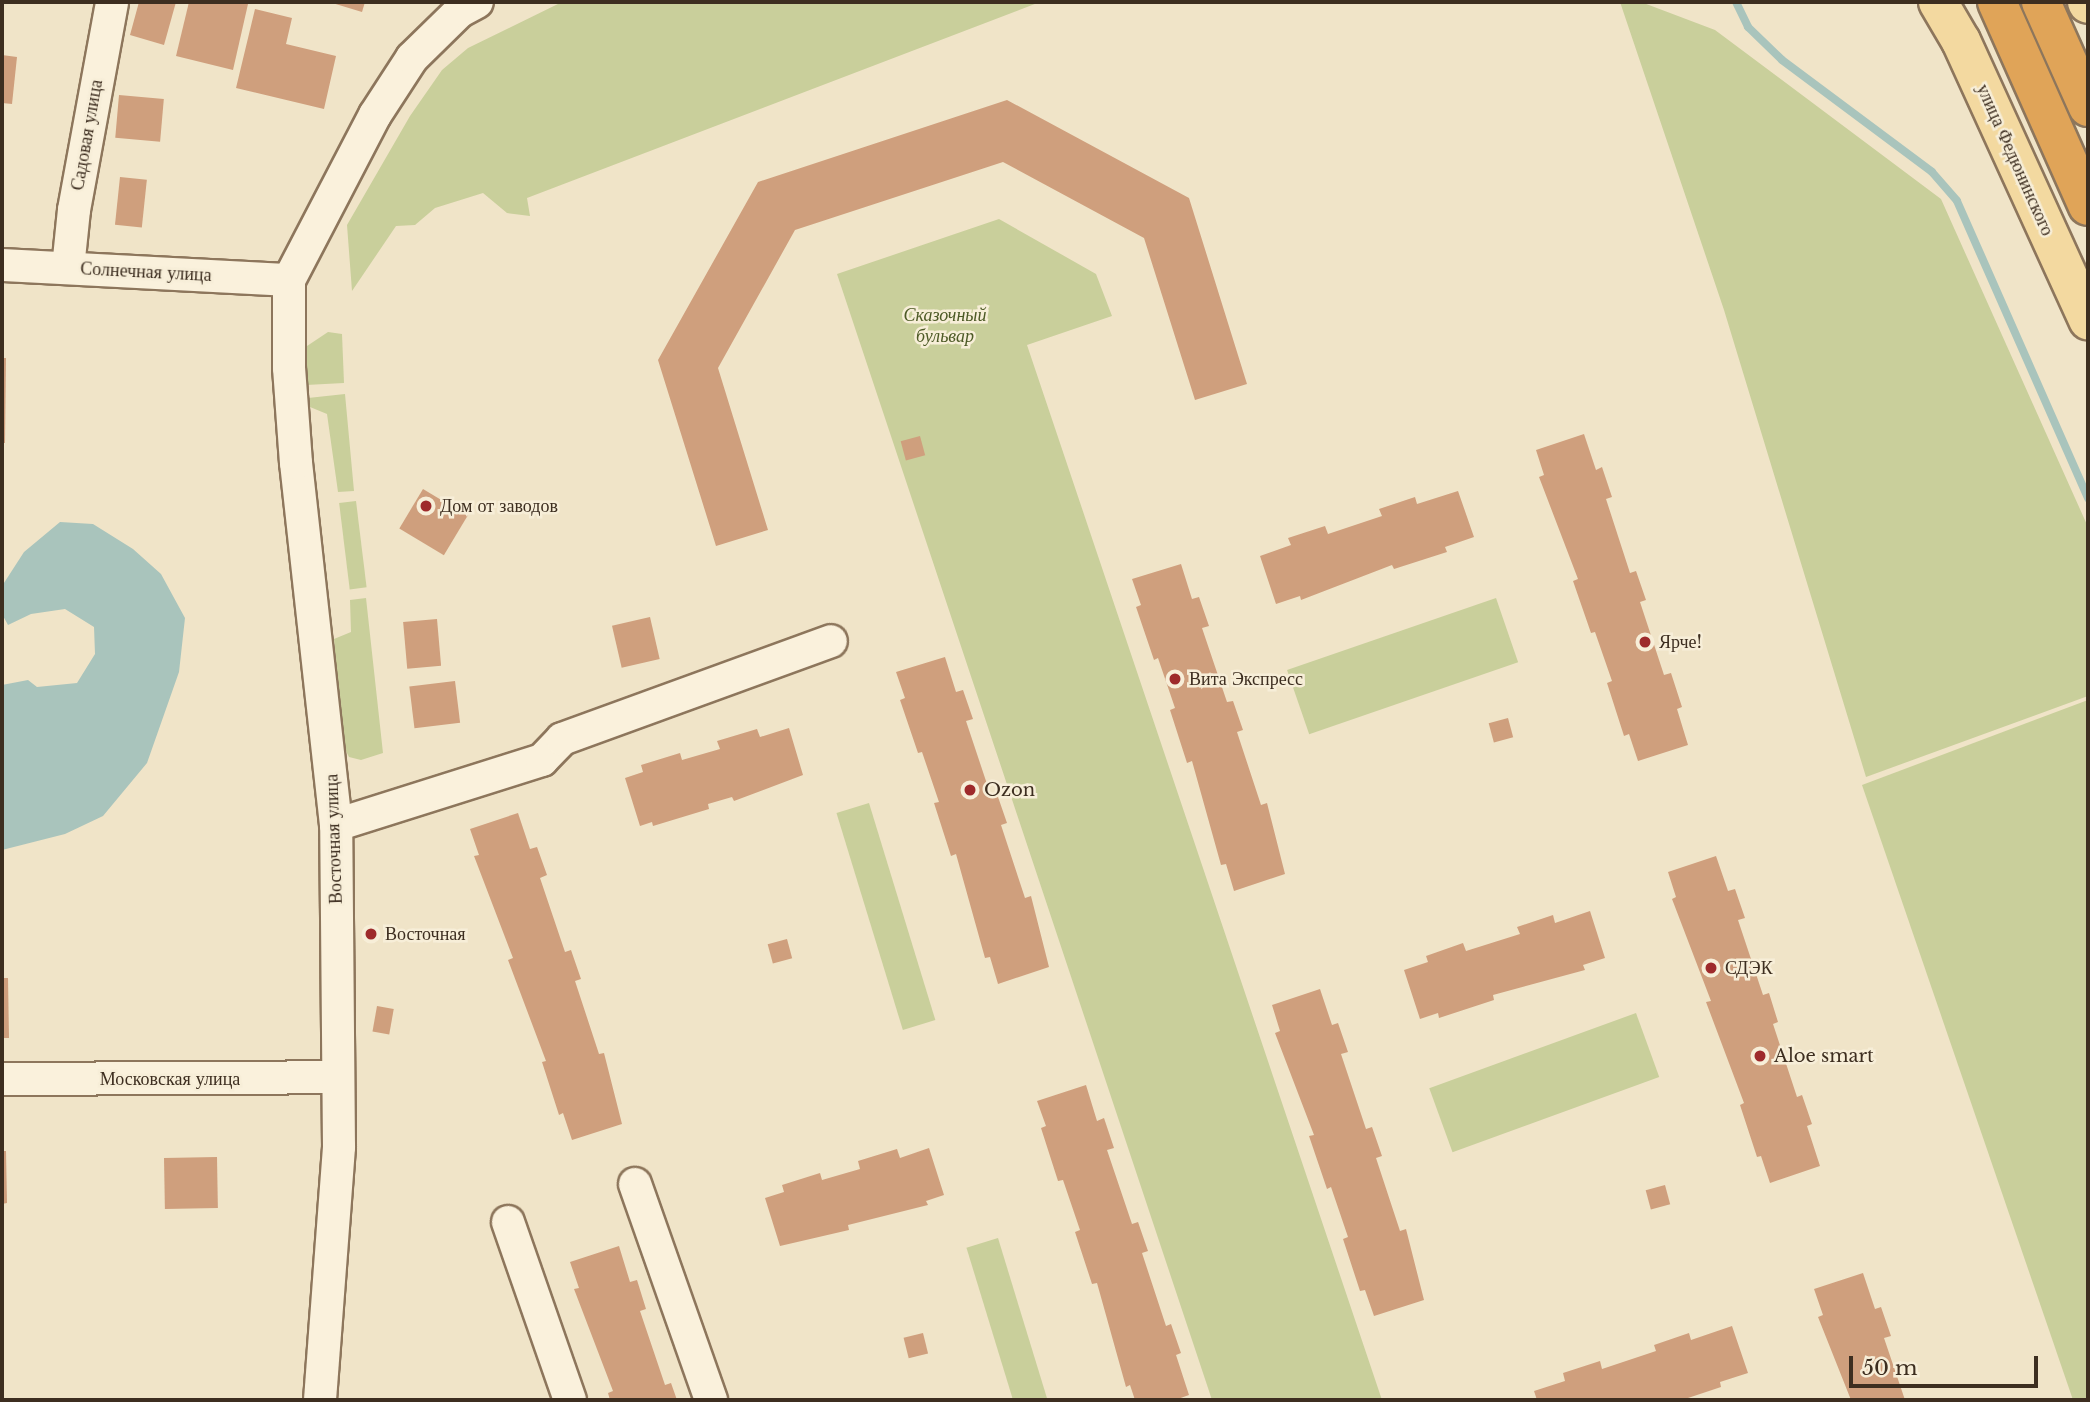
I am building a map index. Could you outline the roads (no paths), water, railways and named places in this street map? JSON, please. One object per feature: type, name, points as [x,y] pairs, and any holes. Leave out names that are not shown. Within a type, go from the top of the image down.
[{"type":"highway","points":[[1997,2],[2088,205]]},
{"type":"highway","points":[[2041,2],[2088,107]]},
{"type":"main road","name":"улица Федюнинского","points":[[1938,2],[1961,41],[2088,320]]},
{"type":"street","name":"Садовая улица","points":[[68,268],[74,210],[112,2]]},
{"type":"street","points":[[289,280],[375,115],[412,58],[460,11],[477,2]]},
{"type":"street","name":"Солнечная улица","points":[[2,265],[289,280]]},
{"type":"street","name":"Восточная улица","points":[[289,280],[289,368],[296,463],[336,825],[339,1147],[320,1400]]},
{"type":"street","points":[[336,825],[542,760],[562,739],[831,641]]},
{"type":"street","name":"Московская улица","points":[[2,1079],[337,1077]]},
{"type":"street","points":[[635,1184],[711,1400]]},
{"type":"street","points":[[508,1222],[570,1400]]},
{"type":"water","points":[[60,522],[93,524],[133,549],[161,574],[185,618],[179,672],[147,763],[103,816],[65,834],[2,850],[2,685],[28,680],[37,687],[77,683],[95,654],[94,627],[65,609],[31,614],[8,625],[2,614],[2,586],[24,552]]},
{"type":"waterway","points":[[1736,2],[1748,27],[1782,60],[1932,172],[1957,201],[2088,498]]},
{"type":"place","name":"Дом от заводов","points":[[426,506]]},
{"type":"place","name":"Ярче!","points":[[1645,642]]},
{"type":"place","name":"Вита Экспресс","points":[[1175,679]]},
{"type":"place","name":"Ozon","points":[[970,790]]},
{"type":"place","name":"Восточная","points":[[371,934]]},
{"type":"place","name":"СДЭК","points":[[1711,968]]},
{"type":"place","name":"Aloe smart","points":[[1760,1056]]},
{"type":"park label","name":"Сказочный бульвар","points":[[945,326]]}]
